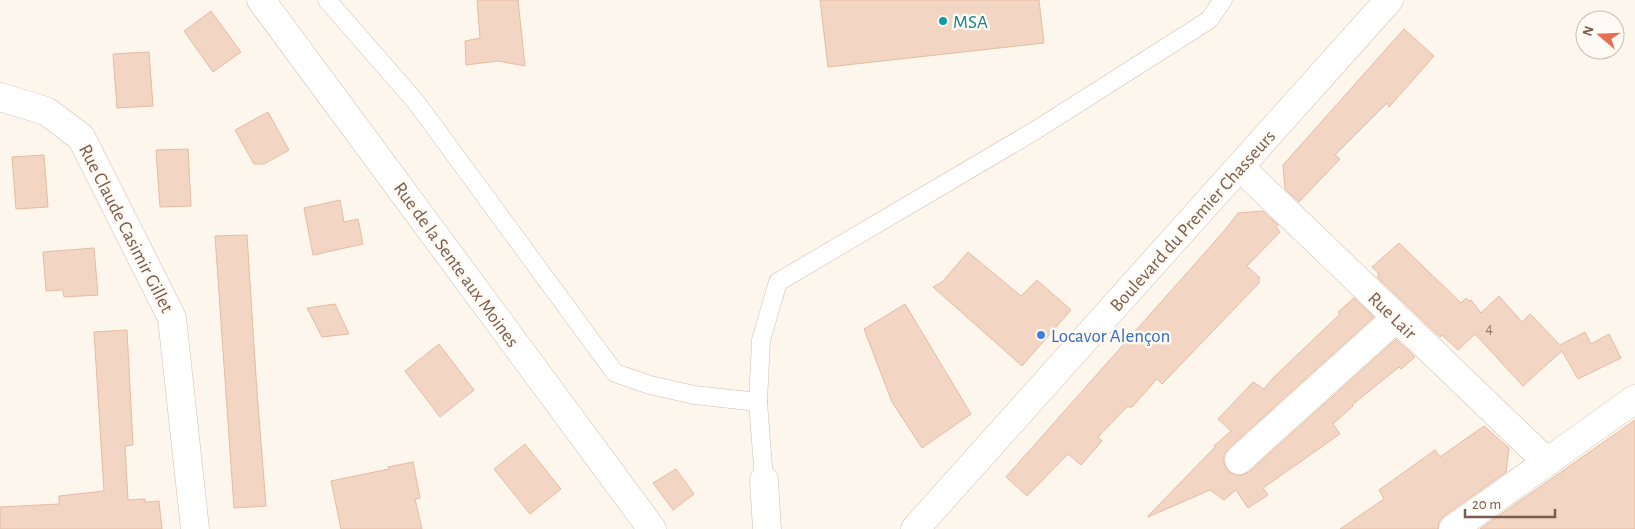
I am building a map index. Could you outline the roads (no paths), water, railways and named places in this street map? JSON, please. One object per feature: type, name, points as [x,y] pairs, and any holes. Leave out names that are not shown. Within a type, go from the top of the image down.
[{"type":"street","name":"Rue de la Sente aux Moines","points":[[261,0],[648,523]]},
{"type":"street","name":"Boulevard du Premier Chasseurs","points":[[915,529],[1390,0]]},
{"type":"street","name":"Rue Claude Casimir Gillet","points":[[0,97],[46,111],[81,137],[172,318],[195,529]]},
{"type":"street","name":"Rue Lair","points":[[1240,166],[1547,462]]},
{"type":"street","points":[[1239,460],[1396,318]]},
{"type":"street","points":[[1454,529],[1635,400]]},
{"type":"street","points":[[764,480],[770,524]]},
{"type":"lane","points":[[328,0],[416,102],[614,373],[650,386],[694,395],[758,402]]},
{"type":"lane","points":[[764,480],[758,402],[761,340],[778,282],[1036,130],[1209,20],[1223,0]]},
{"type":"place","name":"MSA","points":[[943,21]]},
{"type":"place","name":"Locavor Alençon","points":[[1041,335]]}]
